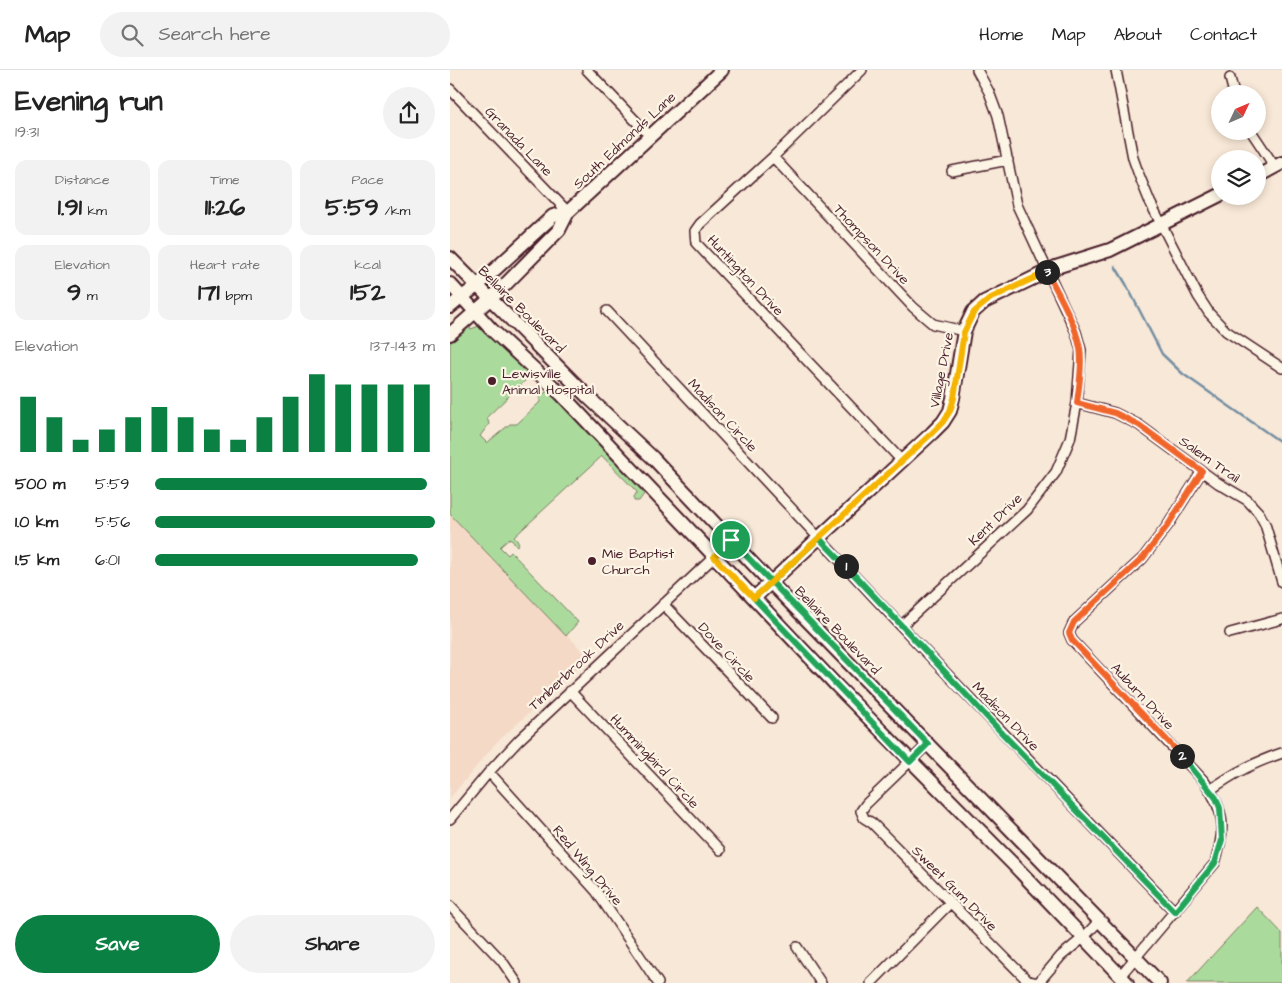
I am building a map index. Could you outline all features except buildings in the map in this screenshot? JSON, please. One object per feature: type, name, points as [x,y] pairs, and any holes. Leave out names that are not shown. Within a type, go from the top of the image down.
[{"type":"main road","name":"South Edmonds Lane","points":[[450,334],[490,299],[558,230],[568,212],[722,70]]},
{"type":"main road","points":[[1266,172],[1279,165]]},
{"type":"main road","name":"Village Drive","points":[[754,598],[943,422],[950,411],[954,398],[964,332],[974,312],[984,302],[1047,271],[1110,250],[1211,200]]},
{"type":"main road","name":"South Edmonds Lane","points":[[450,308],[462,296],[477,286],[553,216],[568,212]]},
{"type":"main road","name":"Bellaire Boulevard","points":[[450,258],[588,398],[653,458],[770,583],[1160,983]]},
{"type":"main road","points":[[450,284],[492,329],[561,394],[910,762],[1123,979]]},
{"type":"main road","name":"Timberbrook Drive","points":[[714,557],[731,540]]},
{"type":"street","points":[[587,70],[650,136]]},
{"type":"street","name":"Huntington Drive","points":[[862,70],[773,157],[700,224],[695,231],[696,243],[902,461]]},
{"type":"street","name":"Kent Drive","points":[[901,626],[1027,510],[1056,472],[1070,439],[1077,403],[1081,350],[1076,332],[1017,205],[998,116],[990,92],[977,70]]},
{"type":"street","points":[[1116,70],[1133,158],[1150,202],[1198,296],[1209,313],[1226,331],[1282,368]]},
{"type":"street","points":[[1230,78],[1232,85]]},
{"type":"street","name":"Granada Lane","points":[[450,89],[568,212]]},
{"type":"street","points":[[1258,140],[1279,165]]},
{"type":"street","name":"Thompson Drive","points":[[773,157],[913,307],[933,324],[964,332]]},
{"type":"street","points":[[952,171],[1008,160]]},
{"type":"street","name":"Madison Circle","points":[[607,311],[819,538]]},
{"type":"street","name":"Salem Trail","points":[[1077,403],[1115,413],[1139,425],[1218,483],[1247,500],[1259,513],[1270,538],[1282,582]]},
{"type":"street","name":"Auburn Drive","points":[[1123,979],[1135,957],[1215,863],[1222,840],[1220,808],[1216,798],[1182,756],[1072,640],[1069,633],[1074,622],[1143,558],[1168,525],[1202,471]]},
{"type":"street","name":"Madison Drive","points":[[819,538],[1175,912]]},
{"type":"street","name":"Timberbrook Drive","points":[[450,819],[518,740],[714,557]]},
{"type":"street","name":"Dove Circle","points":[[663,604],[772,718]]},
{"type":"street","points":[[1230,633],[1282,619]]},
{"type":"street","name":"Hummingbird Circle","points":[[570,691],[720,850]]},
{"type":"street","name":"Sweet Gum Drive","points":[[928,744],[866,804],[861,812],[864,818],[1028,981],[1038,982],[1061,956],[1083,938],[1100,920]]},
{"type":"street","points":[[1210,790],[1255,762],[1282,753]]},
{"type":"street","name":"Red Wing Drive","points":[[489,772],[596,892],[658,983]]},
{"type":"street","points":[[871,983],[950,903]]},
{"type":"street","points":[[450,906],[502,962],[517,983]]},
{"type":"street","points":[[797,947],[821,983]]},
{"type":"shaded area","points":[[450,511],[589,658],[495,744],[450,798]]},
{"type":"green space","points":[[479,326],[532,374],[487,417],[489,424],[480,436],[487,443],[510,424],[517,424],[540,402],[540,396],[548,391],[644,494],[639,501],[634,501],[637,492],[602,456],[514,537],[519,543],[517,546],[510,538],[500,547],[508,555],[511,552],[578,622],[566,636],[450,514],[450,343],[468,327],[471,329]]},
{"type":"green space","points":[[1257,907],[1282,933],[1282,983],[1187,983]]},
{"type":"waterway","points":[[1115,266],[1162,354],[1183,374],[1282,443]]},
{"type":"place","name":"Lewisville Animal Hospital","points":[[492,381]]},
{"type":"place","name":"Mie Baptist Church","points":[[592,561]]},
{"type":"route","points":[[731,540],[714,557],[754,598],[770,583],[932,433],[947,417],[954,398],[966,324],[974,312],[984,302],[1047,271],[1067,310],[1081,350],[1077,403],[1115,413],[1139,425],[1202,471],[1168,525],[1143,558],[1074,622],[1069,633],[1072,640],[1182,756],[1216,798],[1220,808],[1222,840],[1215,863],[1175,912],[1001,732],[819,538],[770,583],[754,598],[910,762],[928,744],[770,583],[731,540]]}]
